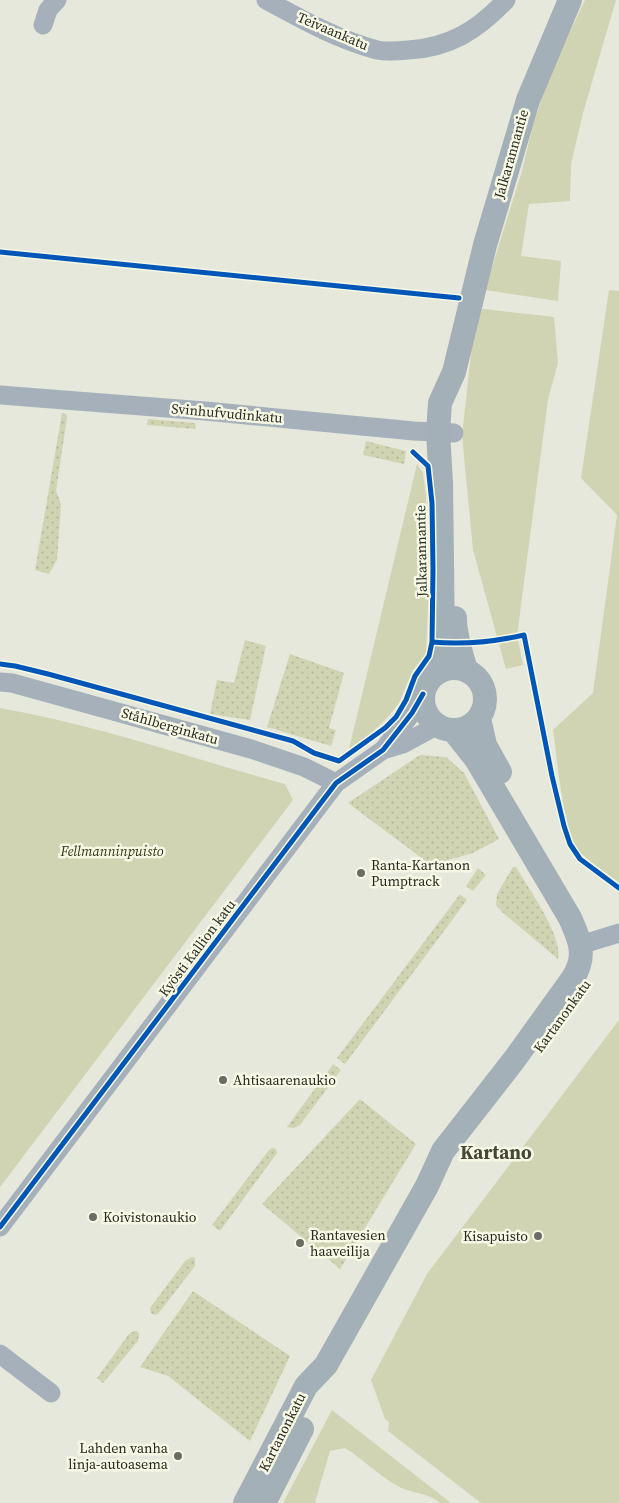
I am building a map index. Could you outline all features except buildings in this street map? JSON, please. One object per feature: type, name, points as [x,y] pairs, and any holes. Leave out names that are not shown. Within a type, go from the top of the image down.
[{"type":"main road","name":"Jalkarannantie","points":[[466,670],[455,627],[446,432],[440,404],[454,372],[485,245],[528,100],[570,0]]},
{"type":"main road","name":"Jalkarannantie","points":[[437,673],[443,643],[441,483],[446,432]]},
{"type":"main road","points":[[456,667],[466,670],[480,680],[484,688],[486,698],[484,709],[479,718],[467,727],[446,728],[431,720],[426,712],[423,694],[430,678],[437,673],[446,668],[456,667]]},
{"type":"main road","name":"Kartanonkatu","points":[[245,1503],[306,1386],[326,1365],[427,1186],[443,1151],[514,1060],[578,970],[581,955],[587,943],[582,913],[485,745],[479,718]]},
{"type":"main road","name":"Kartanonkatu","points":[[427,1186],[455,1160],[506,1094],[585,987],[594,970],[596,960],[587,943],[577,932],[476,760],[446,728]]},
{"type":"main road","name":"Kartanonkatu","points":[[264,1503],[321,1392],[326,1365]]},
{"type":"street","points":[[43,25],[48,10],[57,0]]},
{"type":"street","name":"Teivaankatu","points":[[266,0],[350,40],[379,50],[392,51],[425,50],[457,39],[489,18],[506,0]]},
{"type":"street","name":"Svinhufvudinkatu","points":[[0,395],[446,432]]},
{"type":"street","name":"Ståhlberginkatu","points":[[0,682],[12,683],[70,698],[251,749],[304,767],[336,783]]},
{"type":"street","name":"Kyösti Kallion katu","points":[[0,1226],[336,783],[383,750],[412,713],[423,694]]},
{"type":"street","name":"Kyösti Kallion katu","points":[[383,750],[446,728]]},
{"type":"street","points":[[587,943],[619,934]]},
{"type":"street","points":[[0,1354],[51,1393]]},
{"type":"green space","points":[[585,0],[616,0],[583,113],[571,164],[570,201],[529,204],[521,256],[561,261],[558,301],[485,290],[522,171],[533,125],[550,74]]},
{"type":"green space","points":[[609,290],[619,291],[619,883],[583,855],[573,842],[565,812],[553,730],[593,693],[617,515],[581,478]]},
{"type":"green space","points":[[476,308],[554,317],[558,363],[548,399],[517,636],[523,665],[506,669],[473,550],[462,435]]},
{"type":"green space","points":[[62,413],[66,414],[67,418],[56,491],[61,504],[57,560],[49,574],[35,570]]},
{"type":"green space","points":[[148,419],[195,423],[196,429],[147,425]]},
{"type":"green space","points":[[366,441],[406,451],[404,464],[363,455]]},
{"type":"green space","points":[[417,464],[423,473],[426,496],[429,583],[426,654],[413,670],[399,703],[388,717],[369,735],[349,749]]},
{"type":"green space","points":[[245,640],[266,646],[250,720],[210,714],[217,680],[234,683]]},
{"type":"green space","points":[[290,654],[344,673],[329,728],[336,730],[331,746],[267,727]]},
{"type":"green space","name":"Fellmanninpuisto","points":[[0,708],[72,723],[285,784],[293,800],[0,1187]]},
{"type":"green space","points":[[420,755],[446,757],[464,773],[499,839],[473,853],[431,865],[348,803]]},
{"type":"green space","points":[[513,867],[516,867],[550,925],[558,949],[558,959],[496,905],[497,894]]},
{"type":"green space","points":[[478,868],[486,875],[473,891],[466,886]]},
{"type":"green space","points":[[460,894],[467,900],[345,1064],[337,1058]]},
{"type":"green space","name":"Kisapuisto","points":[[619,1020],[619,1503],[481,1503],[388,1431],[389,1422],[385,1419],[371,1380],[427,1274]]},
{"type":"green space","points":[[333,1064],[341,1070],[300,1125],[294,1128],[287,1127]]},
{"type":"green space","points":[[360,1099],[416,1144],[340,1269],[262,1204]]},
{"type":"green space","points":[[272,1148],[276,1149],[277,1153],[220,1231],[212,1225]]},
{"type":"green space","points":[[192,1257],[195,1258],[195,1266],[158,1314],[154,1315],[151,1313],[150,1308],[185,1261]]},
{"type":"green space","points":[[193,1291],[290,1356],[250,1441],[168,1376],[140,1367]]},
{"type":"green space","points":[[137,1331],[139,1334],[138,1341],[103,1383],[97,1378],[129,1334]]},
{"type":"green space","points":[[332,1410],[451,1503],[440,1503],[430,1497],[401,1488],[383,1477],[345,1448],[330,1451],[315,1502],[317,1503],[283,1503]]},
{"type":"cycle path","points":[[0,252],[459,298]]},
{"type":"cycle path","points":[[0,664],[48,674],[293,741],[314,753],[339,761],[385,728],[396,717],[406,700],[415,676],[429,656],[432,642],[432,503],[428,466],[413,452]]},
{"type":"cycle path","points":[[432,642],[478,642],[524,635],[552,776],[570,844],[580,859],[619,888]]},
{"type":"cycle path","points":[[0,1227],[336,783],[383,750],[412,713],[423,694]]},
{"type":"place","name":"Ranta-Kartanon Pumptrack","points":[[361,873]]},
{"type":"place","name":"Ahtisaarenaukio","points":[[223,1080]]},
{"type":"place","name":"Koivistonaukio","points":[[93,1217]]},
{"type":"place","name":"Kisapuisto","points":[[538,1236]]},
{"type":"place","name":"Rantavesien haaveilija","points":[[300,1243]]},
{"type":"place","name":"Lahden vanha linja-autoasema","points":[[178,1456]]},
{"type":"district","name":"Kartano","points":[[496,1152]]}]
